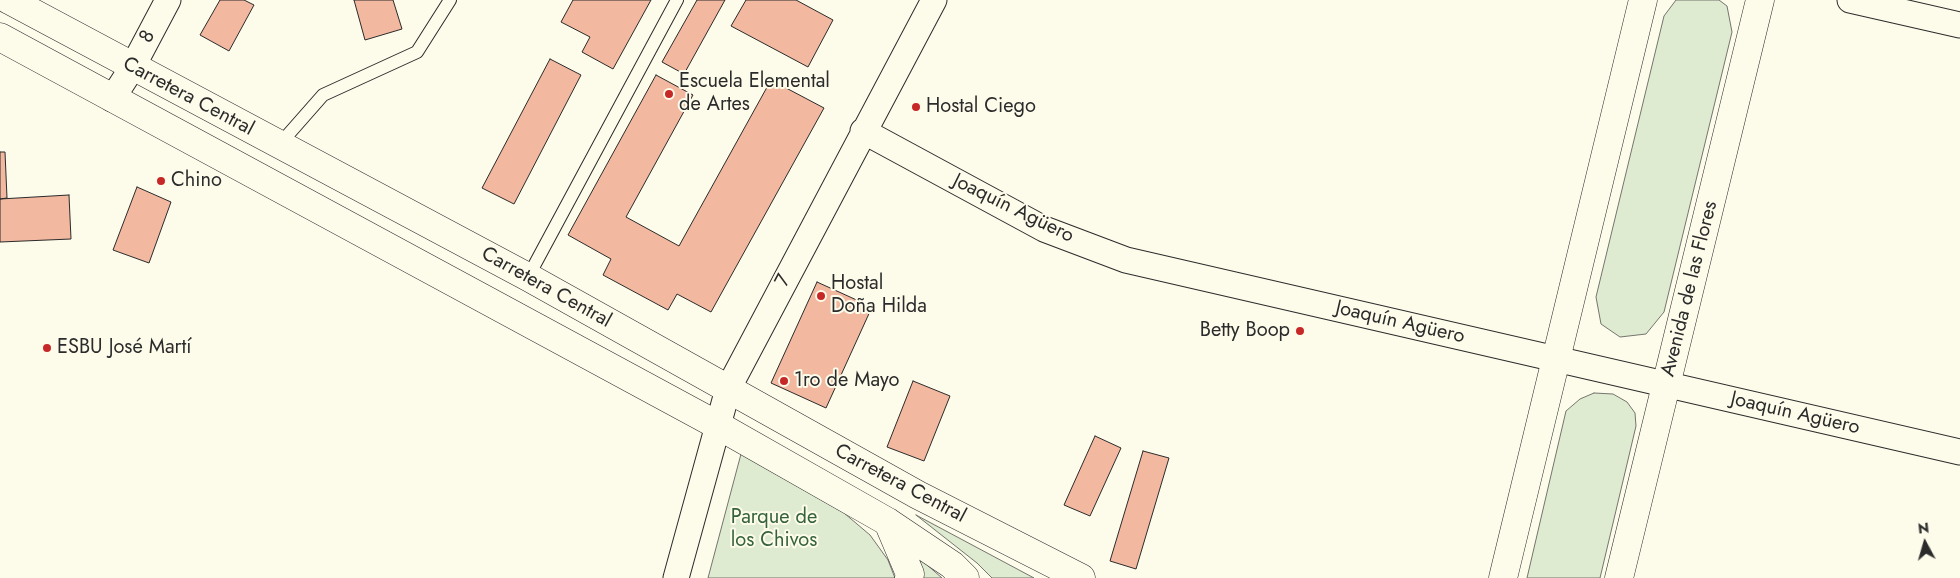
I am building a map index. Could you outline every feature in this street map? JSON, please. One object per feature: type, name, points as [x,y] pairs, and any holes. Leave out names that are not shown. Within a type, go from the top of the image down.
[{"type":"main road","name":"Carretera Central","points":[[9,0],[132,68],[528,277],[918,495],[1081,578]]},
{"type":"main road","points":[[1503,578],[1643,0]]},
{"type":"main road","name":"Avenida de las Flores","points":[[1619,578],[1760,0]]},
{"type":"main road","name":"Carretera Central","points":[[0,37],[719,426],[888,522],[952,565],[965,578]]},
{"type":"main road","points":[[888,522],[910,574],[909,578]]},
{"type":"street","name":"8","points":[[112,99],[132,68],[168,0]]},
{"type":"street","name":"7","points":[[676,578],[728,389],[934,0]]},
{"type":"street","points":[[1850,0],[1960,25]]},
{"type":"street","name":"Joaquín Agüero","points":[[863,131],[1044,229],[1126,260],[1960,452]]},
{"type":"lane","points":[[279,145],[323,95],[417,52],[450,0]]},
{"type":"lane","points":[[528,277],[677,0]]},
{"type":"green space","points":[[1676,0],[1719,0],[1727,6],[1732,32],[1664,312],[1646,334],[1620,337],[1601,324],[1596,297],[1664,16]]},
{"type":"green space","points":[[1594,393],[1613,394],[1627,402],[1635,413],[1636,426],[1600,578],[1527,578],[1566,411],[1580,399]]},
{"type":"green space","name":"Parque de los Chivos","points":[[741,454],[844,513],[870,535],[888,560],[895,578],[708,578]]},
{"type":"green space","points":[[916,515],[1034,578],[992,578],[977,563]]},
{"type":"green space","points":[[918,557],[942,578],[924,578]]},
{"type":"building","points":[[220,0],[244,0],[254,5],[229,51],[200,35]]},
{"type":"building","points":[[354,0],[393,0],[402,29],[365,40]]},
{"type":"building","points":[[573,0],[651,0],[613,69],[582,52],[590,37],[561,22]]},
{"type":"building","points":[[697,0],[725,0],[684,74],[662,62]]},
{"type":"building","points":[[746,0],[796,0],[833,20],[808,67],[731,26]]},
{"type":"building","points":[[550,59],[581,75],[514,204],[482,188]]},
{"type":"building","points":[[656,75],[693,95],[626,217],[679,246],[771,80],[824,108],[711,312],[677,294],[668,310],[603,275],[611,259],[568,235]]},
{"type":"building","points":[[0,152],[5,152],[7,198],[0,199]]},
{"type":"building","points":[[137,187],[171,202],[149,263],[113,250]]},
{"type":"building","points":[[69,195],[71,239],[0,242],[0,199]]},
{"type":"building","points":[[817,282],[872,307],[826,408],[771,383]]},
{"type":"building","points":[[913,381],[950,396],[924,461],[887,447]]},
{"type":"building","points":[[1095,436],[1121,448],[1090,516],[1064,505]]},
{"type":"building","points":[[1143,451],[1169,458],[1136,569],[1110,561]]},
{"type":"place","name":"Escuela Elemental de Artes","points":[[669,94]]},
{"type":"place","name":"Hostal Ciego","points":[[916,107]]},
{"type":"place","name":"Chino","points":[[161,181]]},
{"type":"place","name":"Hostal Doña Hilda","points":[[821,296]]},
{"type":"place","name":"Betty Boop","points":[[1300,331]]},
{"type":"place","name":"ESBU José Martí","points":[[47,348]]},
{"type":"place","name":"1ro de Mayo","points":[[784,381]]}]
